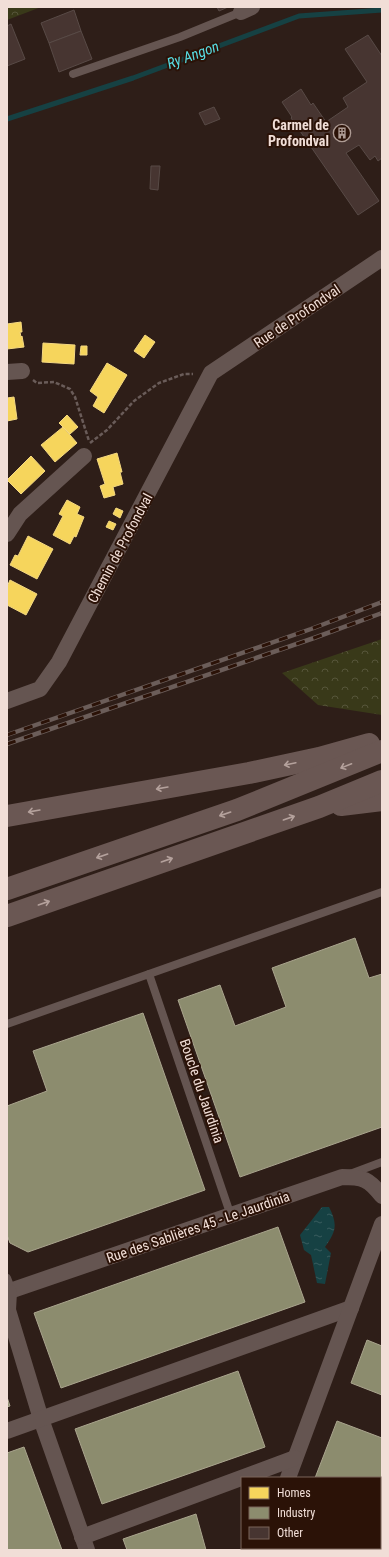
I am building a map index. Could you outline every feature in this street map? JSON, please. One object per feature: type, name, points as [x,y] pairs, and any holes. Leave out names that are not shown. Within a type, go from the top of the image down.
[{"type":"highway","points":[[7,816],[249,773],[319,758],[368,744],[382,742]]},
{"type":"highway","points":[[7,889],[237,810],[382,752]]},
{"type":"highway","points":[[7,916],[319,807],[382,781]]},
{"type":"highway","points":[[319,807],[382,800]]},
{"type":"street","name":"Rue de Profondval","points":[[212,373],[382,258]]},
{"type":"street","name":"Chemin de Profondval","points":[[7,701],[40,689],[60,662],[212,373]]},
{"type":"street","points":[[7,534],[20,514],[87,450]]},
{"type":"street","name":"Rue des Sablières 45 - Le Jaurdinia","points":[[241,1480],[84,1544],[41,1419],[8,1310],[9,1288],[231,1216],[342,1176],[360,1177],[374,1185],[382,1196]]},
{"type":"street","points":[[288,1477],[382,1224]]},
{"type":"street","points":[[7,1431],[350,1308]]},
{"type":"street","name":"Rue des Sablières 45 - Le Jaurdinia","points":[[248,1477],[295,1458]]},
{"type":"lane","points":[[73,74],[180,37],[247,10]]},
{"type":"lane","points":[[7,1024],[382,892]]},
{"type":"lane","name":"Boucle du Jaurdinia","points":[[149,974],[231,1216]]},
{"type":"lane","points":[[342,1176],[382,1162]]},
{"type":"path","points":[[14,372],[38,383],[54,382],[70,389],[75,397],[87,450]]},
{"type":"path","points":[[87,450],[134,401],[159,383],[184,374],[212,373]]},
{"type":"green space","points":[[7,7],[41,7],[7,20]]},
{"type":"green space","points":[[382,639],[382,715],[318,705],[282,673]]},
{"type":"water","points":[[322,1207],[329,1207],[335,1223],[332,1237],[325,1247],[331,1253],[325,1284],[317,1283],[311,1255],[304,1250],[300,1235]]},
{"type":"building: Homes","points":[[21,322],[22,332],[20,332],[24,347],[7,349],[7,324]]},
{"type":"building: Homes","points":[[145,335],[155,342],[144,358],[134,351]]},
{"type":"building: Homes","points":[[43,343],[75,345],[74,364],[42,362]]},
{"type":"building: Homes","points":[[81,346],[87,346],[87,355],[80,355]]},
{"type":"building: Homes","points":[[107,363],[127,375],[104,413],[93,406],[98,397],[90,391]]},
{"type":"building: Homes","points":[[14,397],[17,419],[7,421],[7,398]]},
{"type":"building: Homes","points":[[67,415],[78,427],[70,434],[59,423]]},
{"type":"building: Homes","points":[[63,427],[77,443],[55,462],[41,445]]},
{"type":"building: Homes","points":[[117,453],[122,472],[120,472],[123,484],[113,487],[115,495],[104,498],[100,486],[105,484],[97,459]]},
{"type":"building: Homes","points":[[31,456],[45,471],[21,494],[7,480]]},
{"type":"building: Homes","points":[[67,500],[80,507],[77,514],[84,517],[76,537],[74,536],[70,544],[53,535],[63,516],[59,514]]},
{"type":"building: Homes","points":[[116,508],[123,511],[120,518],[113,514]]},
{"type":"building: Homes","points":[[109,521],[116,524],[113,530],[106,527]]},
{"type":"building: Homes","points":[[28,536],[53,549],[37,579],[10,565],[15,555],[18,556]]},
{"type":"building: Homes","points":[[10,580],[37,594],[26,615],[7,605],[7,587]]},
{"type":"building: Industry","points":[[355,938],[369,978],[382,974],[382,1127],[240,1177],[178,1000],[220,985],[235,1026],[286,1007],[272,968]]},
{"type":"building: Industry","points":[[143,1013],[205,1190],[28,1252],[10,1243],[7,1235],[7,1106],[47,1091],[33,1051]]},
{"type":"building: Industry","points":[[278,1227],[305,1302],[61,1388],[34,1313]]},
{"type":"building: Industry","points":[[367,1340],[382,1346],[382,1395],[351,1383]]},
{"type":"building: Industry","points":[[238,1371],[265,1447],[102,1504],[75,1429]]},
{"type":"building: Industry","points":[[7,1397],[10,1406],[7,1407]]},
{"type":"building: Industry","points":[[337,1421],[382,1438],[382,1550],[334,1550],[381,1549],[381,1477],[315,1477]]},
{"type":"building: Industry","points":[[24,1447],[62,1550],[7,1550],[7,1453]]},
{"type":"building: Industry","points":[[196,1514],[206,1550],[127,1550],[123,1539]]},
{"type":"building: Other","points":[[217,7],[228,7],[219,11]]},
{"type":"building: Other","points":[[74,10],[81,31],[49,43],[41,23]]},
{"type":"building: Other","points":[[11,24],[25,59],[7,66],[7,26]]},
{"type":"building: Other","points":[[81,31],[92,59],[59,72],[49,43]]},
{"type":"building: Other","name":"Carmel de Profondval","points":[[368,35],[382,56],[382,158],[378,161],[375,156],[370,160],[359,145],[346,153],[379,201],[358,215],[291,118],[292,117],[282,102],[301,89],[311,105],[313,103],[326,122],[348,107],[343,98],[367,82],[345,49]]},
{"type":"building: Other","points":[[214,107],[220,119],[205,125],[199,113]]},
{"type":"building: Other","points":[[151,166],[160,166],[158,190],[150,189]]},
{"type":"waterway","name":"Ry Angon","points":[[7,119],[133,78],[299,16],[382,10]]},
{"type":"railway","points":[[7,735],[311,629],[382,602]]},
{"type":"railway","points":[[7,744],[382,613]]},
{"type":"place","name":"Carmel de Profondval","points":[[342,133]]}]
